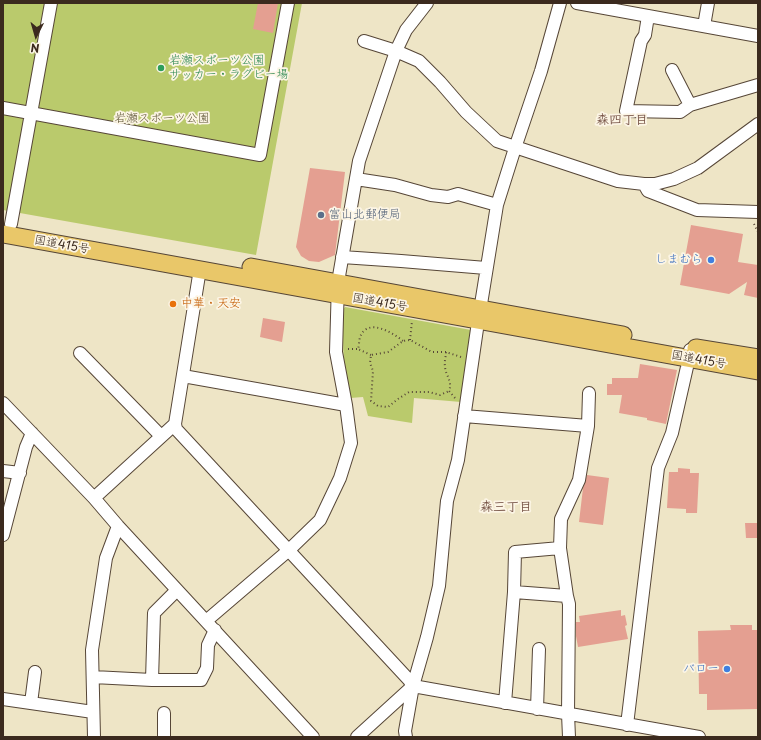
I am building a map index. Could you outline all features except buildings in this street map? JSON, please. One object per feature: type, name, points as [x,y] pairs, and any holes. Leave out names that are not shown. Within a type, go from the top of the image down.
[{"type":"highway","name":"国道415号","points":[[6,227],[200,269],[337,289],[479,314],[689,353],[758,371]]},
{"type":"highway","name":"国道415号","points":[[6,227],[202,259],[337,289]]},
{"type":"highway","name":"国道415号","points":[[689,353],[758,358]]},
{"type":"street","points":[[6,227],[30,114],[51,3]]},
{"type":"street","points":[[3,108],[260,155],[288,3]]},
{"type":"street","points":[[206,621],[288,550],[320,520],[340,478],[352,443],[336,352],[337,289],[359,161],[396,51],[406,30],[427,3]]},
{"type":"street","points":[[406,737],[405,731],[413,686],[427,637],[439,586],[447,501],[458,460],[472,357],[497,205],[541,71],[560,3]]},
{"type":"street","points":[[577,3],[632,8],[648,16],[758,36]]},
{"type":"street","points":[[704,26],[708,3]]},
{"type":"street","points":[[648,16],[645,35],[641,41],[626,111],[680,112],[690,105],[758,85]]},
{"type":"street","points":[[364,41],[396,51],[419,61],[440,82],[466,112],[497,142],[618,181],[656,184],[674,179],[698,168],[758,124]]},
{"type":"street","points":[[672,70],[690,105]]},
{"type":"street","points":[[356,179],[395,185],[448,197],[458,194],[497,205]]},
{"type":"street","points":[[644,184],[648,191],[697,210],[758,212]]},
{"type":"street","points":[[342,258],[486,268]]},
{"type":"street","points":[[200,269],[175,424],[176,428],[413,686],[699,737]]},
{"type":"street","points":[[80,353],[161,436]]},
{"type":"street","points":[[627,724],[658,468],[672,433],[689,353]]},
{"type":"street","points":[[183,376],[346,405]]},
{"type":"street","points":[[569,737],[569,604],[560,548],[561,519],[579,480],[588,426],[589,393]]},
{"type":"street","points":[[3,403],[94,498],[118,526],[313,737]]},
{"type":"street","points":[[464,416],[588,426]]},
{"type":"street","points":[[94,498],[175,424]]},
{"type":"street","points":[[3,536],[26,447],[32,433]]},
{"type":"street","points":[[3,471],[20,473]]},
{"type":"street","points":[[94,737],[92,650],[106,558],[118,526]]},
{"type":"street","points":[[505,703],[514,592],[515,552],[560,548]]},
{"type":"street","points":[[152,680],[154,613],[177,590]]},
{"type":"street","points":[[514,592],[568,596]]},
{"type":"street","points":[[93,677],[152,680],[201,680],[207,668],[208,645],[215,630]]},
{"type":"street","points":[[537,708],[539,649]]},
{"type":"street","points":[[31,703],[35,672]]},
{"type":"street","points":[[357,737],[413,686]]},
{"type":"street","points":[[3,699],[93,712]]},
{"type":"street","points":[[164,713],[164,737]]},
{"type":"path","points":[[410,340],[412,317]]},
{"type":"path","points":[[403,341],[392,333],[375,327],[365,331],[360,337],[358,349],[371,355],[388,352],[403,341],[410,340],[432,352],[446,352],[458,356],[472,357]]},
{"type":"path","points":[[446,352],[445,365],[450,378],[449,391]]},
{"type":"path","points":[[371,355],[370,363],[373,371],[371,401],[378,406],[388,407],[398,398],[409,392],[429,392],[440,395],[449,391]]},
{"type":"path","points":[[449,391],[457,399],[466,400]]},
{"type":"green space","name":"岩瀬スポーツ公園","points":[[3,3],[302,3],[256,255],[3,210]]},
{"type":"green space","points":[[345,307],[471,330],[461,402],[414,398],[412,423],[368,416],[363,397],[350,398],[347,387],[343,343],[343,310]]},
{"type":"place","name":"岩瀬スポーツ公園 サッカー・ラグビー場","points":[[161,68]]},
{"type":"place","name":"富山北郵便局","points":[[321,215]]},
{"type":"place","name":"しまむら","points":[[711,260]]},
{"type":"place","name":"中華・天安","points":[[173,304]]},
{"type":"place","name":"バロー","points":[[727,669]]},
{"type":"district","name":"森四丁目","points":[[622,120]]},
{"type":"district","name":"森三丁目","points":[[506,507]]}]
